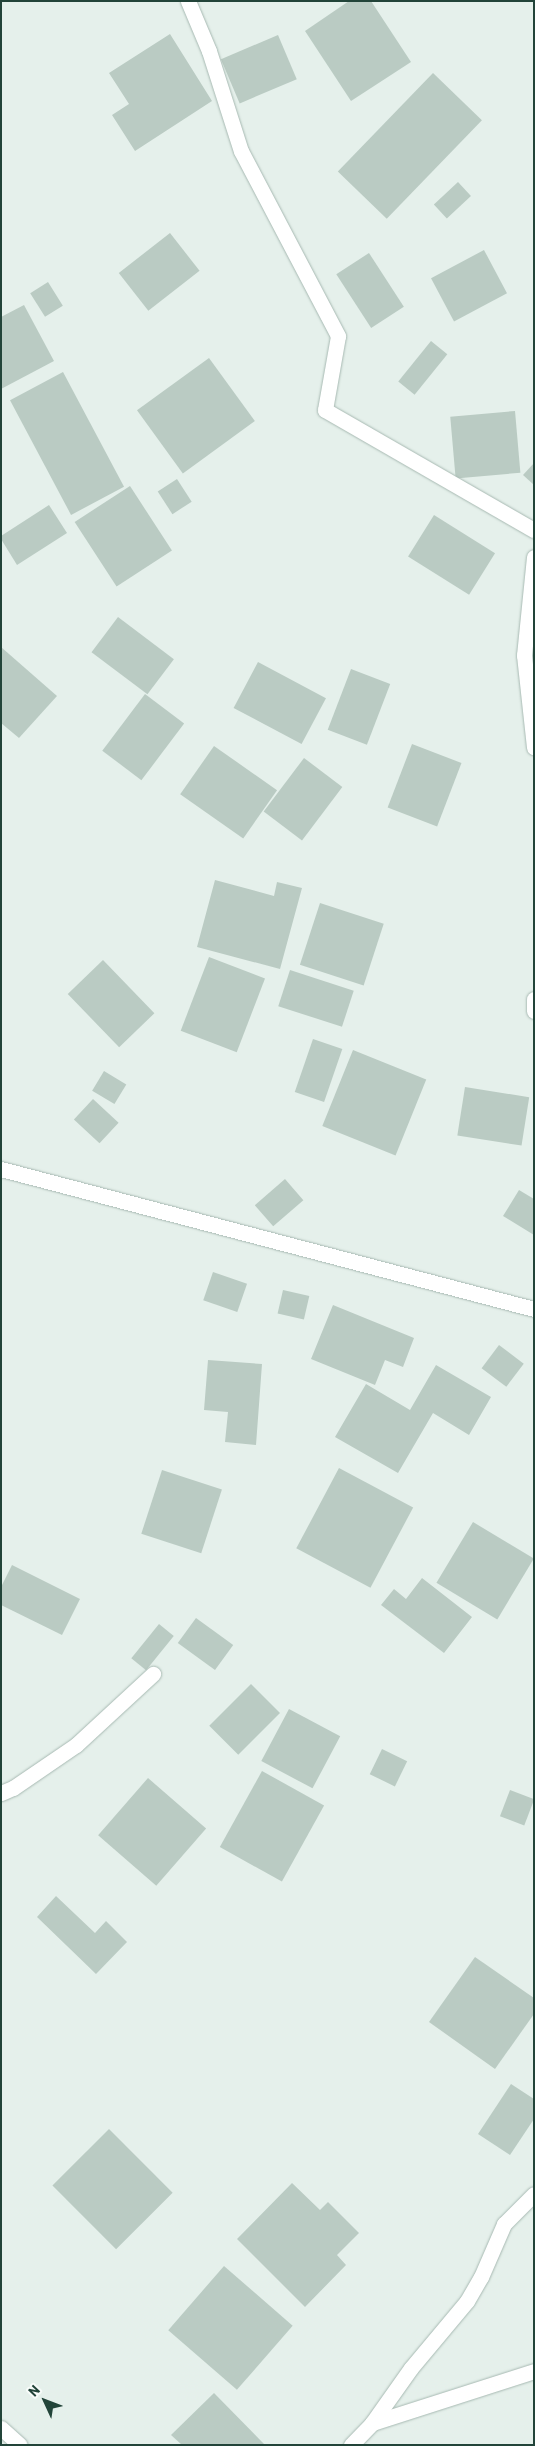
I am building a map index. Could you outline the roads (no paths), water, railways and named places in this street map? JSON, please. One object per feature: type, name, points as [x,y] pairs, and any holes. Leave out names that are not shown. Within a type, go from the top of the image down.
[{"type":"street","points":[[188,1],[209,51],[241,151],[338,336],[325,410],[534,530]]},
{"type":"street","points":[[534,557],[524,655],[534,747]]},
{"type":"street","points":[[534,999],[534,1012]]},
{"type":"street","points":[[1,1169],[534,1309]]},
{"type":"street","points":[[1,1793],[13,1788],[76,1745],[153,1674]]},
{"type":"street","points":[[351,2445],[372,2423],[411,2368],[467,2301],[481,2277],[504,2224],[534,2194]]},
{"type":"street","points":[[372,2423],[534,2371]]},
{"type":"street","points":[[1,2428],[20,2445]]}]
